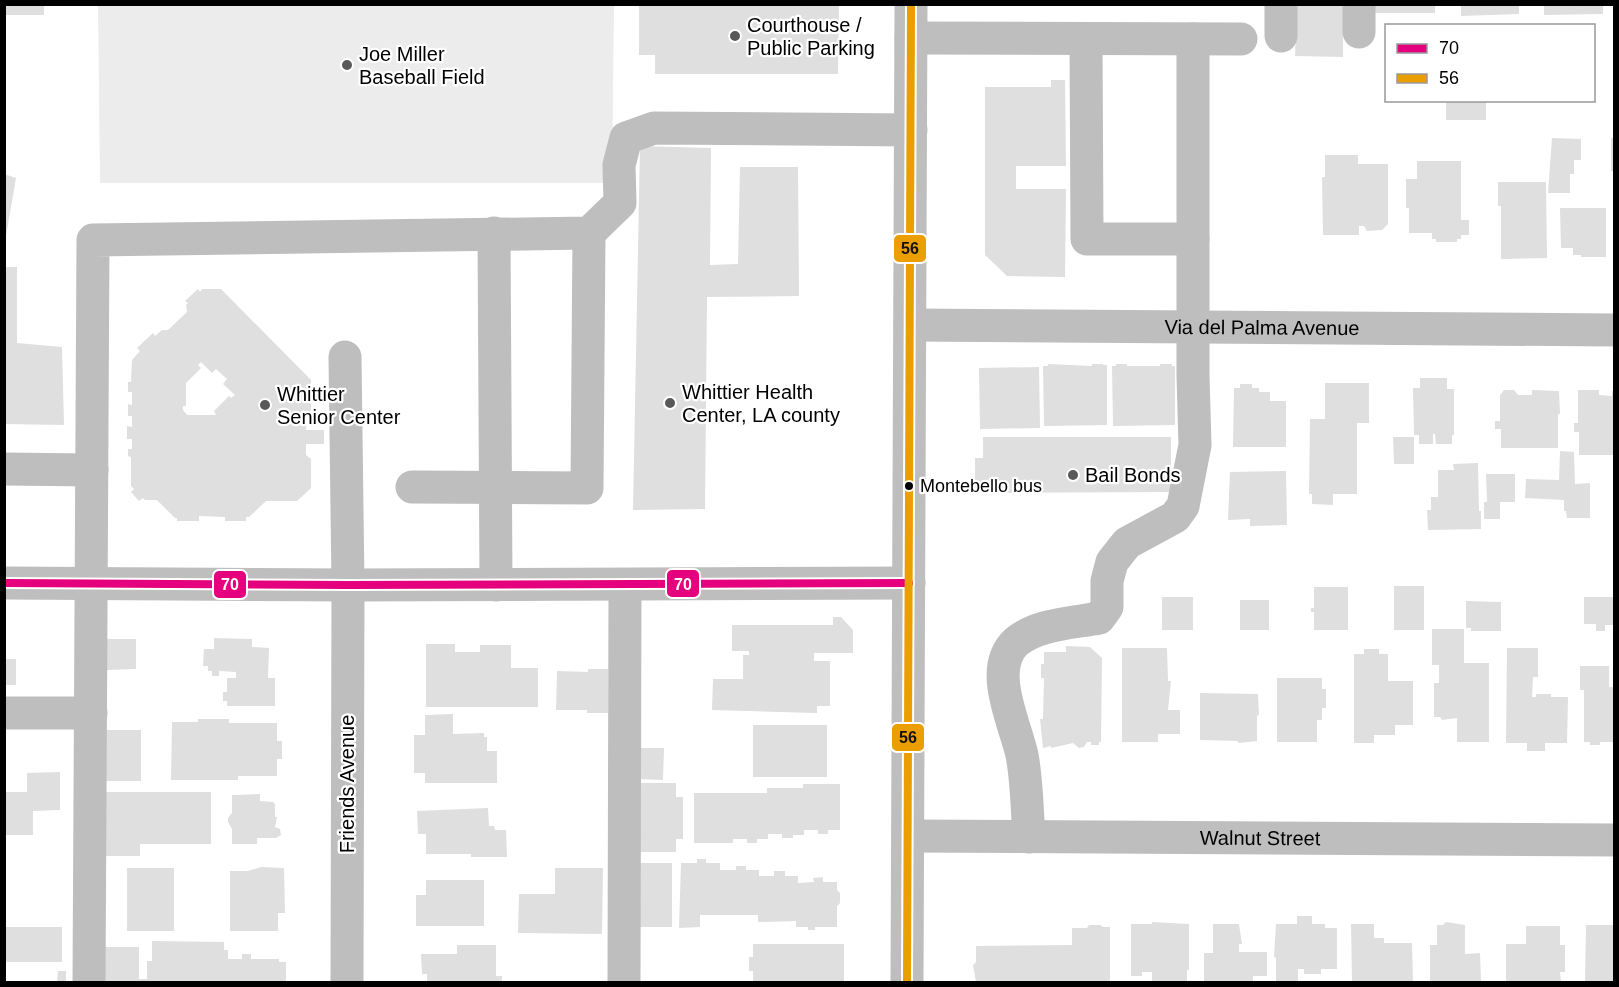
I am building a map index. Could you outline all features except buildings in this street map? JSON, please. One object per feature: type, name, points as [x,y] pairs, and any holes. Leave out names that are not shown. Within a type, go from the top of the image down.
[{"type":"street","points":[[907,982],[911,4]]},
{"type":"street","points":[[911,38],[1241,39]]},
{"type":"street","points":[[1086,39],[1087,239],[1193,239]]},
{"type":"street","points":[[1029,837],[1022,756],[1003,687],[1005,656],[1017,642],[1036,630],[1099,618],[1107,607],[1107,581],[1112,562],[1127,543],[1175,517],[1183,506],[1196,445],[1193,327],[1193,39]]},
{"type":"street","points":[[89,982],[93,240],[588,233],[620,203],[619,165],[626,138],[654,128],[911,130]]},
{"type":"street","points":[[494,233],[496,585]]},
{"type":"street","points":[[412,487],[587,488],[588,233]]},
{"type":"street","name":"Via del Palma Avenue","points":[[910,325],[1614,330]]},
{"type":"street","name":"Friends Avenue","points":[[345,357],[348,585],[347,982]]},
{"type":"street","points":[[4,469],[92,470]]},
{"type":"street","points":[[4,583],[625,585],[909,583]]},
{"type":"street","points":[[624,982],[625,585]]},
{"type":"street","points":[[4,713],[91,713]]},
{"type":"street","name":"Walnut Street","points":[[908,836],[1614,840]]},
{"type":"shaded area","name":"Joe Miller Baseball Field","points":[[98,5],[614,5],[612,183],[100,183]]},
{"type":"transit line","name":"56","points":[[907,982],[911,4]]},
{"type":"transit line","name":"70","points":[[4,583],[348,585],[909,583]]},
{"type":"place","name":"Courthouse / Public Parking","points":[[735,36]]},
{"type":"place","name":"Joe Miller Baseball Field","points":[[347,65]]},
{"type":"place","name":"Whittier Health Center, LA county","points":[[670,403]]},
{"type":"place","name":"Whittier Senior Center","points":[[265,405]]},
{"type":"place","name":"Bail Bonds","points":[[1073,475]]},
{"type":"place","name":"Montebello bus","points":[[909,486]]}]
